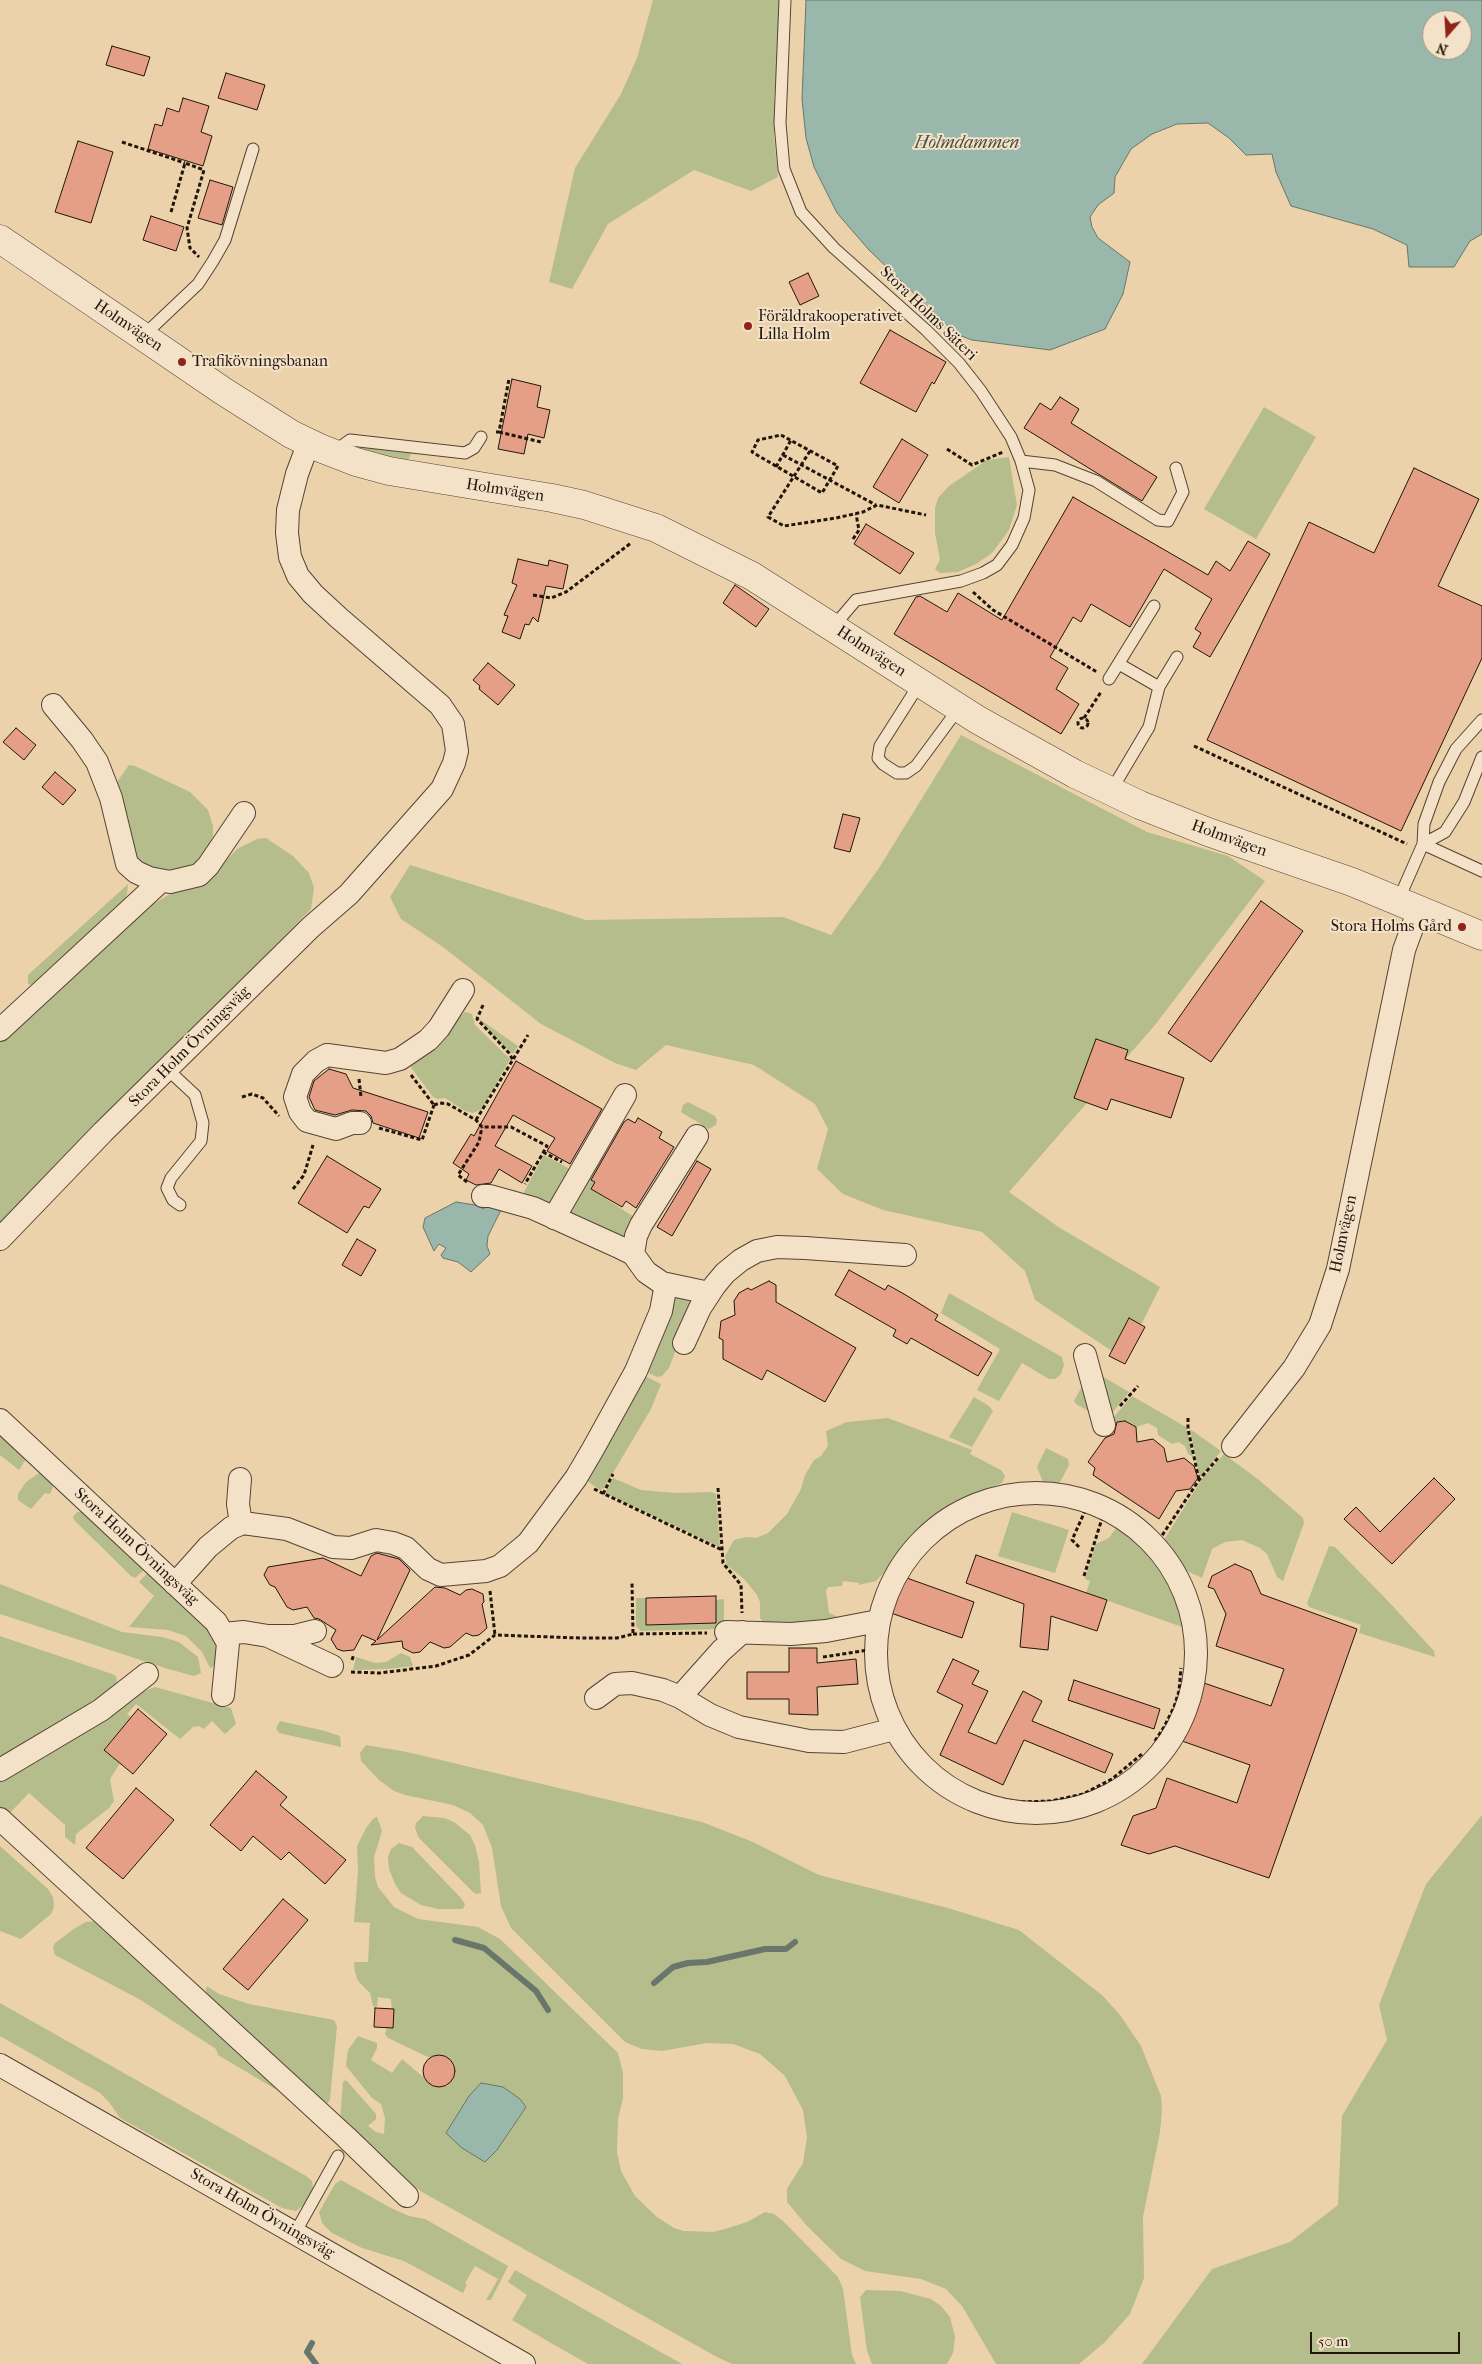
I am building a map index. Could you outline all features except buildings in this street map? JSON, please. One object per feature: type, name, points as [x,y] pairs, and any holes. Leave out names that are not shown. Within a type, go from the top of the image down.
[{"type":"street","name":"Holmvägen","points":[[0,239],[223,391],[308,442],[338,456],[389,472],[517,492],[584,505],[642,523],[688,542],[752,576],[920,683],[1041,757],[1111,791],[1208,832],[1409,905],[1482,936]]},
{"type":"street","name":"Stora Holm Övningsväg","points":[[0,1239],[167,1069],[311,927],[349,894],[442,789],[454,763],[456,738],[453,724],[440,705],[339,618],[313,594],[298,576],[290,557],[287,532],[288,510],[297,474],[308,442]]},
{"type":"street","points":[[53,705],[82,740],[104,777],[127,864],[136,872],[170,882],[198,875],[208,866],[244,813]]},
{"type":"street","points":[[0,1030],[161,880]]},
{"type":"street","name":"Holmvägen","points":[[1228,1449],[1294,1368],[1320,1325],[1338,1269],[1404,950],[1409,905]]},
{"type":"street","points":[[360,1123],[352,1123],[336,1129],[310,1119],[296,1104],[296,1090],[303,1074],[316,1061],[327,1056],[386,1063],[400,1059],[428,1040],[439,1028],[463,990]]},
{"type":"street","points":[[554,1218],[625,1095]]},
{"type":"street","points":[[633,1254],[636,1236],[641,1225],[697,1136]]},
{"type":"street","points":[[483,1196],[516,1202],[633,1254],[646,1272],[666,1284],[709,1293]]},
{"type":"street","points":[[684,1343],[700,1308],[724,1273],[757,1251],[777,1247],[905,1255]]},
{"type":"street","points":[[175,1584],[208,1547],[231,1528],[241,1524],[262,1524],[288,1529],[333,1547],[350,1548],[376,1540],[393,1543],[406,1548],[428,1569],[441,1575],[486,1570],[500,1566],[528,1543],[576,1478],[620,1403],[636,1371],[661,1311],[666,1284]]},
{"type":"street","points":[[1085,1354],[1104,1425]]},
{"type":"street","name":"Stora Holm Övningsväg","points":[[0,1420],[216,1622],[228,1643],[223,1695]]},
{"type":"street","points":[[240,1479],[238,1504],[241,1524]]},
{"type":"street","points":[[1038,1493],[1061,1495],[1097,1505],[1124,1519],[1155,1546],[1174,1573],[1191,1610],[1195,1634],[1196,1659],[1192,1692],[1177,1730],[1164,1751],[1128,1785],[1084,1807],[1060,1812],[1035,1814],[1002,1810],[964,1797],[942,1784],[923,1768],[907,1750],[900,1728],[879,1690],[879,1634],[885,1597],[895,1574],[926,1535],[946,1520],[968,1508],[999,1497],[1038,1493]]},
{"type":"street","points":[[223,1634],[244,1632],[268,1636],[295,1636],[315,1631]]},
{"type":"street","points":[[680,1697],[721,1651],[734,1632],[791,1634],[826,1631],[879,1634]]},
{"type":"street","points":[[268,1636],[332,1666]]},
{"type":"street","points":[[0,1770],[101,1710],[147,1674]]},
{"type":"street","points":[[596,1698],[616,1684],[632,1684],[663,1690],[680,1697],[710,1715],[739,1727],[809,1741],[844,1742],[900,1728]]},
{"type":"street","points":[[0,1819],[346,2137],[407,2196]]},
{"type":"street","name":"Stora Holm Övningsväg","points":[[0,2065],[524,2364]]},
{"type":"lane","name":"Stora Holms Säteri","points":[[785,0],[780,123],[784,169],[801,212],[834,248],[926,330],[959,363],[981,391],[1015,447],[1029,490],[1024,518],[1012,545],[997,565],[983,573],[961,581],[856,600],[833,627]]},
{"type":"lane","points":[[143,336],[198,284],[209,268],[225,240],[252,149]]},
{"type":"lane","points":[[338,456],[343,445],[350,440],[465,453],[474,448],[481,437]]},
{"type":"lane","points":[[1021,461],[1055,465],[1096,481],[1158,520],[1168,521],[1183,492],[1176,468]]},
{"type":"lane","points":[[1109,679],[1154,606]]},
{"type":"lane","points":[[1111,791],[1149,727],[1159,687],[1176,657]]},
{"type":"lane","points":[[1119,664],[1159,687]]},
{"type":"lane","points":[[920,683],[880,746],[878,758],[896,773],[906,773],[916,766],[960,708]]},
{"type":"lane","points":[[1409,905],[1422,847],[1424,824],[1439,782],[1456,750],[1482,720]]},
{"type":"lane","points":[[1422,847],[1445,832],[1464,802],[1482,757]]},
{"type":"lane","points":[[1422,847],[1482,871]]},
{"type":"lane","points":[[167,1069],[195,1095],[204,1122],[201,1141],[171,1178],[168,1188],[173,1200],[180,1205]]},
{"type":"lane","points":[[295,2233],[338,2156]]},
{"type":"path","points":[[122,142],[204,170],[187,228],[190,248],[209,268]]},
{"type":"path","points":[[171,212],[185,163]]},
{"type":"path","points":[[499,432],[509,379]]},
{"type":"path","points":[[481,437],[482,430],[541,442]]},
{"type":"path","points":[[781,435],[810,451],[838,466],[822,493],[752,452],[758,440],[781,435]]},
{"type":"path","points":[[776,467],[791,440]]},
{"type":"path","points":[[947,449],[972,465],[1015,447]]},
{"type":"path","points":[[810,451],[768,517],[784,526],[856,514],[877,505]]},
{"type":"path","points":[[783,455],[877,505],[926,515]]},
{"type":"path","points":[[853,540],[859,530],[856,514]]},
{"type":"path","points":[[533,595],[551,598],[566,592],[624,550],[636,538],[642,523]]},
{"type":"path","points":[[961,581],[993,610],[1109,679],[1084,718]]},
{"type":"path","points":[[1194,746],[1422,847]]},
{"type":"path","points":[[483,1004],[477,1019],[509,1053],[513,1061]]},
{"type":"path","points":[[476,1120],[528,1035]]},
{"type":"path","points":[[400,1059],[434,1105]]},
{"type":"path","points":[[242,1097],[252,1094],[263,1098],[274,1112],[280,1116],[310,1119],[304,1175],[293,1189]]},
{"type":"path","points":[[434,1105],[440,1103],[448,1104],[476,1120],[482,1127],[480,1142],[458,1176],[483,1196]]},
{"type":"path","points":[[360,1123],[422,1140],[434,1105]]},
{"type":"path","points":[[482,1127],[511,1127],[547,1146],[516,1202]]},
{"type":"path","points":[[1188,1418],[1188,1429],[1199,1480]]},
{"type":"path","points":[[1155,1546],[1199,1480],[1228,1449]]},
{"type":"path","points":[[603,1494],[613,1474]]},
{"type":"path","points":[[576,1478],[603,1494],[722,1550]]},
{"type":"path","points":[[332,1666],[332,1669],[356,1673],[436,1666],[469,1655],[495,1636],[618,1638],[633,1634],[734,1632],[741,1585],[724,1563],[718,1488]]},
{"type":"path","points":[[1079,1547],[1072,1540],[1097,1505]]},
{"type":"path","points":[[1084,1576],[1097,1505]]},
{"type":"path","points":[[486,1570],[495,1636]]},
{"type":"path","points":[[632,1583],[633,1634]]},
{"type":"path","points":[[823,1657],[879,1634],[888,1692],[900,1728],[936,1768],[963,1786],[993,1798],[1019,1802],[1051,1801],[1083,1794],[1112,1779],[1142,1754]]},
{"type":"path","points":[[1155,1741],[1174,1707],[1179,1691],[1182,1668]]},
{"type":"green space","points":[[653,0],[780,0],[780,42],[774,98],[774,136],[778,177],[751,191],[694,170],[608,224],[572,289],[549,282],[575,168],[621,94],[637,58]]},
{"type":"green space","points":[[1264,407],[1316,437],[1256,539],[1204,509]]},
{"type":"green space","points":[[361,447],[412,452],[407,462],[361,450]]},
{"type":"green space","points":[[1009,457],[1017,505],[1009,530],[992,553],[976,564],[958,572],[940,573],[935,569],[940,560],[935,533],[935,508],[938,498],[949,486],[987,460]]},
{"type":"green space","points":[[961,735],[1147,832],[1228,856],[1265,881],[1155,1025],[1009,1192],[1060,1228],[1160,1287],[1124,1359],[1035,1300],[1025,1271],[982,1232],[883,1210],[843,1194],[817,1169],[828,1129],[815,1104],[754,1065],[666,1045],[636,1070],[615,1063],[541,1024],[443,947],[401,919],[390,897],[410,865],[586,920],[783,917],[831,935],[879,868]]},
{"type":"green space","points":[[129,765],[135,766],[190,792],[208,810],[213,826],[213,836],[206,852],[191,868],[174,874],[148,868],[136,857],[117,782]]},
{"type":"green space","points":[[266,838],[293,856],[309,873],[314,888],[311,909],[0,1227],[0,1039],[151,905],[172,893],[195,888],[204,883],[237,849],[257,839]]},
{"type":"green space","points":[[128,884],[123,905],[34,986],[28,984],[28,975]]},
{"type":"green space","points":[[465,1012],[472,1014],[475,1025],[510,1059],[482,1109],[473,1113],[465,1111],[445,1098],[438,1099],[433,1097],[410,1066]]},
{"type":"green space","points":[[478,1018],[518,1046],[513,1054],[490,1033]]},
{"type":"green space","points":[[688,1102],[715,1116],[717,1120],[716,1125],[709,1129],[681,1112],[683,1105]]},
{"type":"green space","points":[[597,1153],[605,1157],[591,1180],[595,1182],[591,1189],[634,1217],[629,1243],[571,1218],[567,1206]]},
{"type":"green space","points":[[544,1155],[572,1170],[549,1205],[525,1195],[524,1192]]},
{"type":"green space","points":[[674,1292],[695,1299],[669,1368],[662,1376],[658,1377],[643,1371]]},
{"type":"green space","points":[[949,1293],[1062,1357],[1064,1365],[1061,1374],[1055,1379],[1049,1379],[1022,1363],[999,1401],[977,1390],[1000,1349],[941,1313]]},
{"type":"green space","points":[[643,1375],[661,1384],[651,1409],[604,1488],[600,1490],[583,1478]]},
{"type":"green space","points":[[1100,1375],[1129,1392],[1107,1419]]},
{"type":"green space","points":[[1086,1379],[1092,1413],[1074,1401]]},
{"type":"green space","points":[[1132,1396],[1186,1427],[1193,1457],[1188,1454],[1185,1446],[1179,1442],[1172,1444],[1158,1435],[1157,1428],[1148,1423],[1136,1427],[1125,1421],[1114,1422],[1113,1418]]},
{"type":"green space","points":[[974,1397],[989,1406],[993,1411],[972,1447],[949,1437]]},
{"type":"green space","points":[[888,1418],[972,1450],[970,1454],[1001,1470],[1005,1476],[1002,1483],[966,1497],[938,1513],[910,1536],[888,1568],[876,1581],[859,1585],[859,1583],[843,1581],[842,1586],[828,1587],[826,1591],[829,1613],[842,1619],[815,1626],[764,1623],[760,1618],[760,1602],[757,1595],[745,1580],[727,1565],[725,1556],[734,1540],[746,1537],[756,1538],[768,1533],[787,1514],[814,1460],[821,1456],[828,1446],[826,1431],[847,1422]]},
{"type":"green space","points":[[1190,1429],[1221,1451],[1200,1478]]},
{"type":"green space","points":[[0,1433],[26,1459],[19,1470],[0,1455]]},
{"type":"green space","points":[[1046,1448],[1068,1459],[1069,1465],[1059,1484],[1056,1485],[1043,1482],[1037,1467]]},
{"type":"green space","points":[[1224,1454],[1259,1480],[1303,1518],[1304,1523],[1283,1581],[1277,1577],[1267,1554],[1260,1548],[1242,1540],[1225,1542],[1212,1549],[1202,1578],[1178,1567],[1162,1543],[1202,1479]]},
{"type":"green space","points":[[39,1473],[52,1482],[53,1487],[50,1494],[45,1493],[31,1509],[18,1500],[18,1494],[26,1482]]},
{"type":"green space","points":[[613,1478],[641,1490],[676,1493],[712,1492],[716,1494],[720,1547],[605,1493]]},
{"type":"green space","points":[[77,1512],[85,1512],[145,1569],[135,1578],[131,1576],[74,1520],[73,1517]]},
{"type":"green space","points":[[1012,1512],[1069,1530],[1055,1573],[998,1556]]},
{"type":"green space","points":[[1116,1528],[1142,1548],[1162,1573],[1175,1599],[1182,1627],[1086,1593],[1090,1581],[1085,1579],[1096,1544],[1109,1538]]},
{"type":"green space","points":[[1329,1546],[1335,1547],[1388,1601],[1434,1651],[1435,1657],[1359,1633],[1361,1625],[1309,1607],[1307,1603]]},
{"type":"green space","points":[[148,1572],[208,1629],[217,1648],[216,1664],[212,1667],[210,1668],[202,1652],[186,1636],[168,1630],[129,1627],[154,1596],[139,1582]]},
{"type":"green space","points":[[0,1584],[122,1632],[162,1637],[179,1642],[198,1657],[201,1673],[194,1676],[168,1669],[0,1614]]},
{"type":"green space","points":[[636,1598],[646,1598],[647,1625],[716,1623],[716,1600],[724,1599],[724,1622],[718,1629],[641,1631],[636,1626]]},
{"type":"green space","points":[[0,1636],[112,1674],[116,1676],[117,1684],[114,1689],[0,1761]]},
{"type":"green space","points":[[401,1653],[410,1657],[413,1666],[353,1670],[356,1657],[375,1663],[386,1662]]},
{"type":"green space","points":[[155,1687],[231,1708],[236,1724],[225,1734],[212,1721],[204,1729],[199,1726],[193,1727],[180,1739],[136,1704],[127,1714],[131,1717],[104,1749],[120,1763],[110,1779],[114,1801],[109,1808],[76,1834],[75,1845],[65,1837],[65,1825],[29,1793],[8,1815],[0,1808],[0,1780],[142,1692]]},
{"type":"green space","points":[[280,1721],[340,1736],[341,1747],[279,1733],[276,1728]]},
{"type":"green space","points":[[366,1745],[407,1752],[702,1822],[753,1842],[819,1875],[948,1908],[1019,1930],[1103,1996],[1120,2015],[1141,2046],[1161,2096],[1160,2132],[1143,2217],[1144,2278],[1130,2314],[1105,2342],[1079,2364],[996,2364],[962,2306],[946,2289],[921,2279],[865,2271],[841,2259],[807,2226],[787,2202],[787,2189],[803,2163],[807,2137],[803,2110],[785,2076],[760,2054],[733,2044],[707,2043],[662,2051],[642,2049],[625,2042],[511,1928],[501,1906],[492,1848],[483,1825],[470,1813],[453,1805],[394,1791],[379,1780],[361,1761],[360,1753]]},
{"type":"green space","points":[[1482,1815],[1482,2364],[1142,2364],[1212,2269],[1290,2242],[1338,2205],[1342,2116],[1387,2040],[1379,2005],[1426,1884]]},
{"type":"green space","points":[[423,1816],[444,1818],[454,1822],[470,1835],[475,1845],[479,1862],[481,1893],[476,1894],[472,1891],[419,1838],[415,1828],[416,1823]]},
{"type":"green space","points":[[377,1817],[382,1831],[374,1857],[375,1877],[378,1887],[394,1907],[418,1919],[478,1927],[500,1939],[618,2053],[623,2073],[623,2098],[618,2119],[617,2152],[621,2171],[635,2196],[657,2217],[674,2228],[684,2231],[713,2232],[747,2222],[765,2212],[774,2214],[838,2277],[843,2289],[852,2355],[856,2364],[732,2364],[717,2357],[422,2192],[401,2176],[340,2120],[343,2082],[346,2080],[376,2114],[376,2119],[368,2126],[376,2132],[384,2134],[385,2118],[381,2104],[372,2098],[346,2066],[348,2050],[358,2036],[377,2043],[377,2048],[371,2060],[392,2073],[402,2059],[435,2087],[447,2086],[455,2075],[455,2065],[445,2056],[430,2058],[388,2038],[385,2034],[387,2028],[393,2027],[391,1999],[378,1997],[377,2007],[373,2006],[370,1993],[358,1981],[355,1972],[354,1962],[368,1962],[370,1923],[354,1922],[358,1871],[357,1846],[366,1828]],"holes":[[[503,2087],[520,2099],[526,2107],[497,2150],[485,2162],[462,2148]]]},
{"type":"green space","points":[[399,1843],[412,1847],[460,1897],[465,1904],[463,1909],[438,1909],[421,1905],[401,1893],[389,1869],[388,1857],[391,1849]]},
{"type":"green space","points":[[0,1846],[48,1889],[53,1897],[54,1907],[51,1914],[21,1939],[0,1931]]},
{"type":"green space","points":[[96,1921],[307,2108],[218,2055],[216,2049],[139,1999],[55,1955],[53,1948],[55,1943],[86,1922]]},
{"type":"green space","points":[[207,1986],[219,1994],[249,2004],[334,2020],[337,2026],[330,2100],[326,2105],[205,1993]]},
{"type":"green space","points":[[0,2003],[306,2176],[312,2181],[313,2188],[304,2205],[296,2211],[282,2208],[120,2118],[100,2093],[0,2036]]},
{"type":"green space","points":[[341,2180],[391,2208],[409,2216],[425,2219],[508,2266],[491,2300],[486,2300],[498,2279],[475,2266],[465,2283],[467,2285],[463,2293],[404,2261],[362,2248],[332,2233],[322,2223],[319,2212],[335,2184]]},
{"type":"green space","points":[[515,2270],[682,2364],[588,2364],[512,2320],[527,2295],[508,2282]]},
{"type":"green space","points":[[866,2290],[900,2291],[931,2299],[941,2306],[950,2317],[955,2337],[953,2353],[947,2364],[872,2364],[867,2351],[860,2297]]},
{"type":"water","name":"Holmdammen","points":[[806,0],[1482,0],[1482,234],[1470,241],[1454,267],[1409,267],[1407,245],[1373,229],[1291,206],[1276,172],[1272,154],[1246,155],[1229,138],[1208,123],[1177,124],[1152,134],[1131,149],[1115,177],[1114,193],[1098,205],[1090,217],[1092,227],[1098,238],[1130,262],[1123,294],[1105,329],[1050,350],[972,340],[956,334],[869,250],[837,213],[814,167],[806,138],[802,99]]},
{"type":"water","points":[[456,1202],[475,1205],[484,1209],[487,1205],[501,1210],[488,1236],[487,1246],[490,1254],[471,1272],[458,1262],[443,1258],[441,1255],[446,1248],[439,1244],[434,1251],[423,1227],[425,1218]]},
{"type":"water","points":[[481,2083],[503,2087],[520,2099],[526,2107],[497,2150],[485,2162],[462,2148],[446,2133],[469,2096]]},
{"type":"waterway","points":[[455,1940],[484,1948],[536,1991],[548,2010]]},
{"type":"waterway","points":[[654,1983],[673,1967],[688,1963],[707,1962],[765,1949],[786,1949],[795,1942]]},
{"type":"waterway","points":[[312,2343],[307,2352],[316,2364]]},
{"type":"place","name":"Föräldrakooperativet Lilla Holm","points":[[748,326]]},
{"type":"place","name":"Trafikövningsbanan","points":[[182,362]]},
{"type":"place","name":"Stora Holms Gård","points":[[1462,927]]}]
